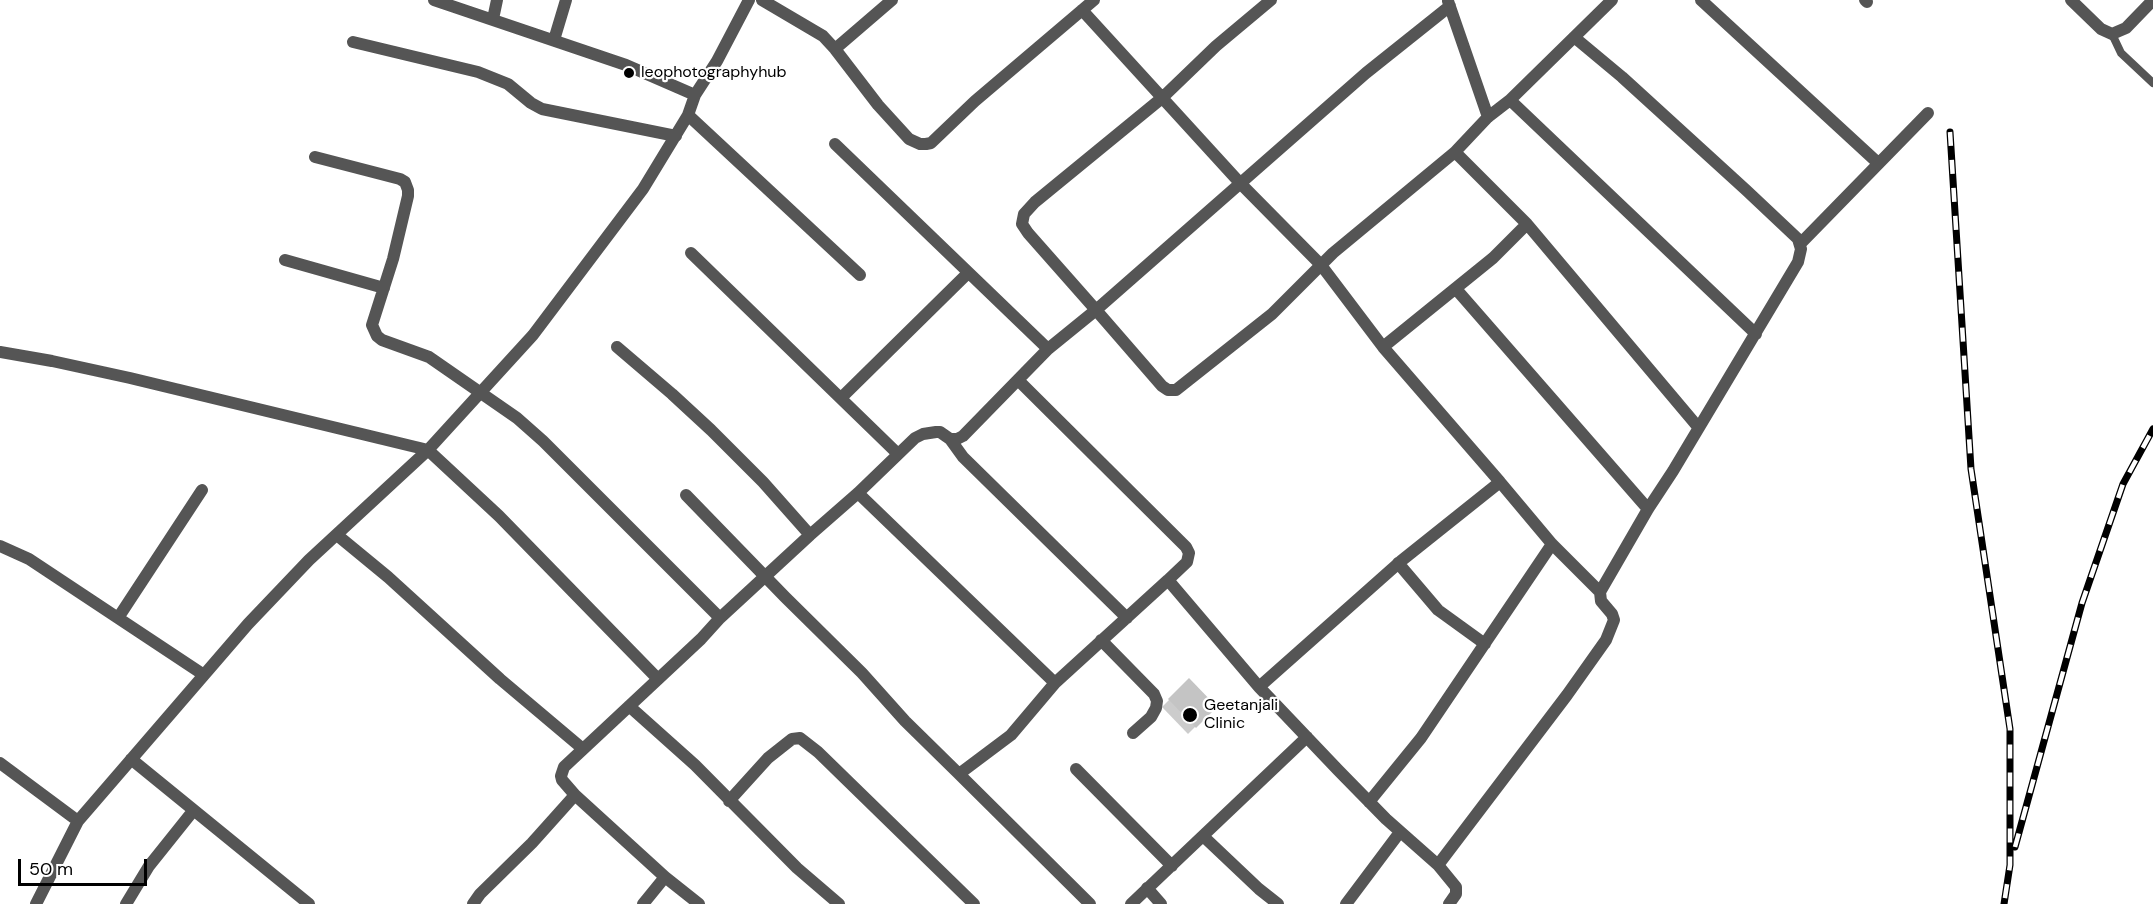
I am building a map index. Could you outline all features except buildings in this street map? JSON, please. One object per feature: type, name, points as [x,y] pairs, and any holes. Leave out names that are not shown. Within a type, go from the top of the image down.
[{"type":"street","points":[[434,0],[626,65],[695,96]]},
{"type":"street","points":[[493,19],[497,0]]},
{"type":"street","points":[[554,40],[566,0]]},
{"type":"street","points":[[36,904],[78,821],[204,675],[278,592],[309,560],[428,450],[533,335],[643,189],[688,115],[695,96],[717,61],[749,0]]},
{"type":"street","points":[[762,0],[823,36],[878,105],[909,139],[920,144],[931,143],[975,100],[1094,0]]},
{"type":"street","points":[[835,49],[892,0]]},
{"type":"street","points":[[1271,0],[1216,46],[1162,98],[1035,202],[1022,219],[1028,233],[1162,386],[1172,391],[1185,384],[1272,314],[1321,266],[1455,152],[1488,117],[1510,100],[1612,0]]},
{"type":"street","points":[[1701,0],[1878,163]]},
{"type":"street","points":[[2071,0],[2101,29],[2112,34],[2126,28],[2153,0]]},
{"type":"street","points":[[950,439],[957,440],[963,436],[1048,349],[1096,310],[1449,3],[1488,117]]},
{"type":"street","points":[[1082,10],[1240,183],[1321,266],[1383,347],[1552,544],[1600,592]]},
{"type":"street","points":[[1574,37],[1688,137],[1794,235],[1800,244]]},
{"type":"street","points":[[353,42],[478,72],[508,84],[531,104],[542,109],[676,136]]},
{"type":"street","points":[[1510,100],[1756,334]]},
{"type":"street","points":[[1438,865],[1606,640],[1614,620],[1601,601],[1600,592],[1798,262],[1800,244],[1928,113]]},
{"type":"street","points":[[688,115],[860,275]]},
{"type":"street","points":[[836,144],[1048,349]]},
{"type":"street","points":[[1455,152],[1527,224],[1698,427]]},
{"type":"street","points":[[315,157],[405,182],[408,196],[372,325],[376,336],[422,354],[517,418],[543,441],[720,618]]},
{"type":"street","points":[[1383,347],[1493,258],[1527,224]]},
{"type":"street","points":[[691,253],[898,454]]},
{"type":"street","points":[[285,260],[384,288]]},
{"type":"street","points":[[841,398],[968,273]]},
{"type":"street","points":[[1456,289],[1648,509]]},
{"type":"street","points":[[616,347],[711,430],[763,482],[810,535]]},
{"type":"street","points":[[1,355],[52,361],[130,378],[428,450],[499,516],[658,679]]},
{"type":"street","points":[[959,774],[1011,735],[1055,683],[1190,558],[1186,547],[1018,380]]},
{"type":"street","points":[[699,904],[665,877],[575,795],[561,776],[564,767],[720,618],[915,438],[923,434],[940,432],[950,439],[963,457],[1127,618]]},
{"type":"street","points":[[1259,687],[1398,564],[1500,482]]},
{"type":"street","points":[[118,618],[202,490]]},
{"type":"street","points":[[858,493],[1055,683]]},
{"type":"street","points":[[686,495],[862,673],[905,720],[1090,904]]},
{"type":"street","points":[[337,535],[583,748]]},
{"type":"street","points":[[1369,802],[1421,738],[1552,544]]},
{"type":"street","points":[[0,546],[29,559],[204,675]]},
{"type":"street","points":[[1398,564],[1438,610],[1485,644]]},
{"type":"street","points":[[1168,580],[1259,687],[1306,737],[1369,802],[1438,865],[1456,887],[1449,904]]},
{"type":"street","points":[[1101,640],[1154,694],[1157,702],[1151,717],[1133,733]]},
{"type":"street","points":[[629,706],[695,765],[797,868],[840,904]]},
{"type":"street","points":[[1131,904],[1306,737]]},
{"type":"street","points":[[729,801],[768,758],[792,740],[800,738],[807,741],[974,904]]},
{"type":"street","points":[[131,759],[309,904]]},
{"type":"street","points":[[0,763],[78,821]]},
{"type":"street","points":[[1076,769],[1172,866]]},
{"type":"street","points":[[473,904],[575,795]]},
{"type":"street","points":[[126,904],[150,866],[193,811]]},
{"type":"street","points":[[1346,904],[1400,832]]},
{"type":"street","points":[[1203,836],[1278,904]]},
{"type":"street","points":[[643,904],[665,877]]},
{"type":"street","points":[[1147,888],[1161,904]]},
{"type":"lane","points":[[2112,34],[2121,53],[2153,83]]},
{"type":"railway","points":[[1950,132],[1971,469],[2010,729],[2010,865],[2004,904]]},
{"type":"railway","points":[[2015,847],[2082,603],[2123,484],[2153,429]]},
{"type":"place","name":"leophotographyhub","points":[[629,73]]},
{"type":"place","name":"Geetanjali Clinic","points":[[1190,715]]}]
